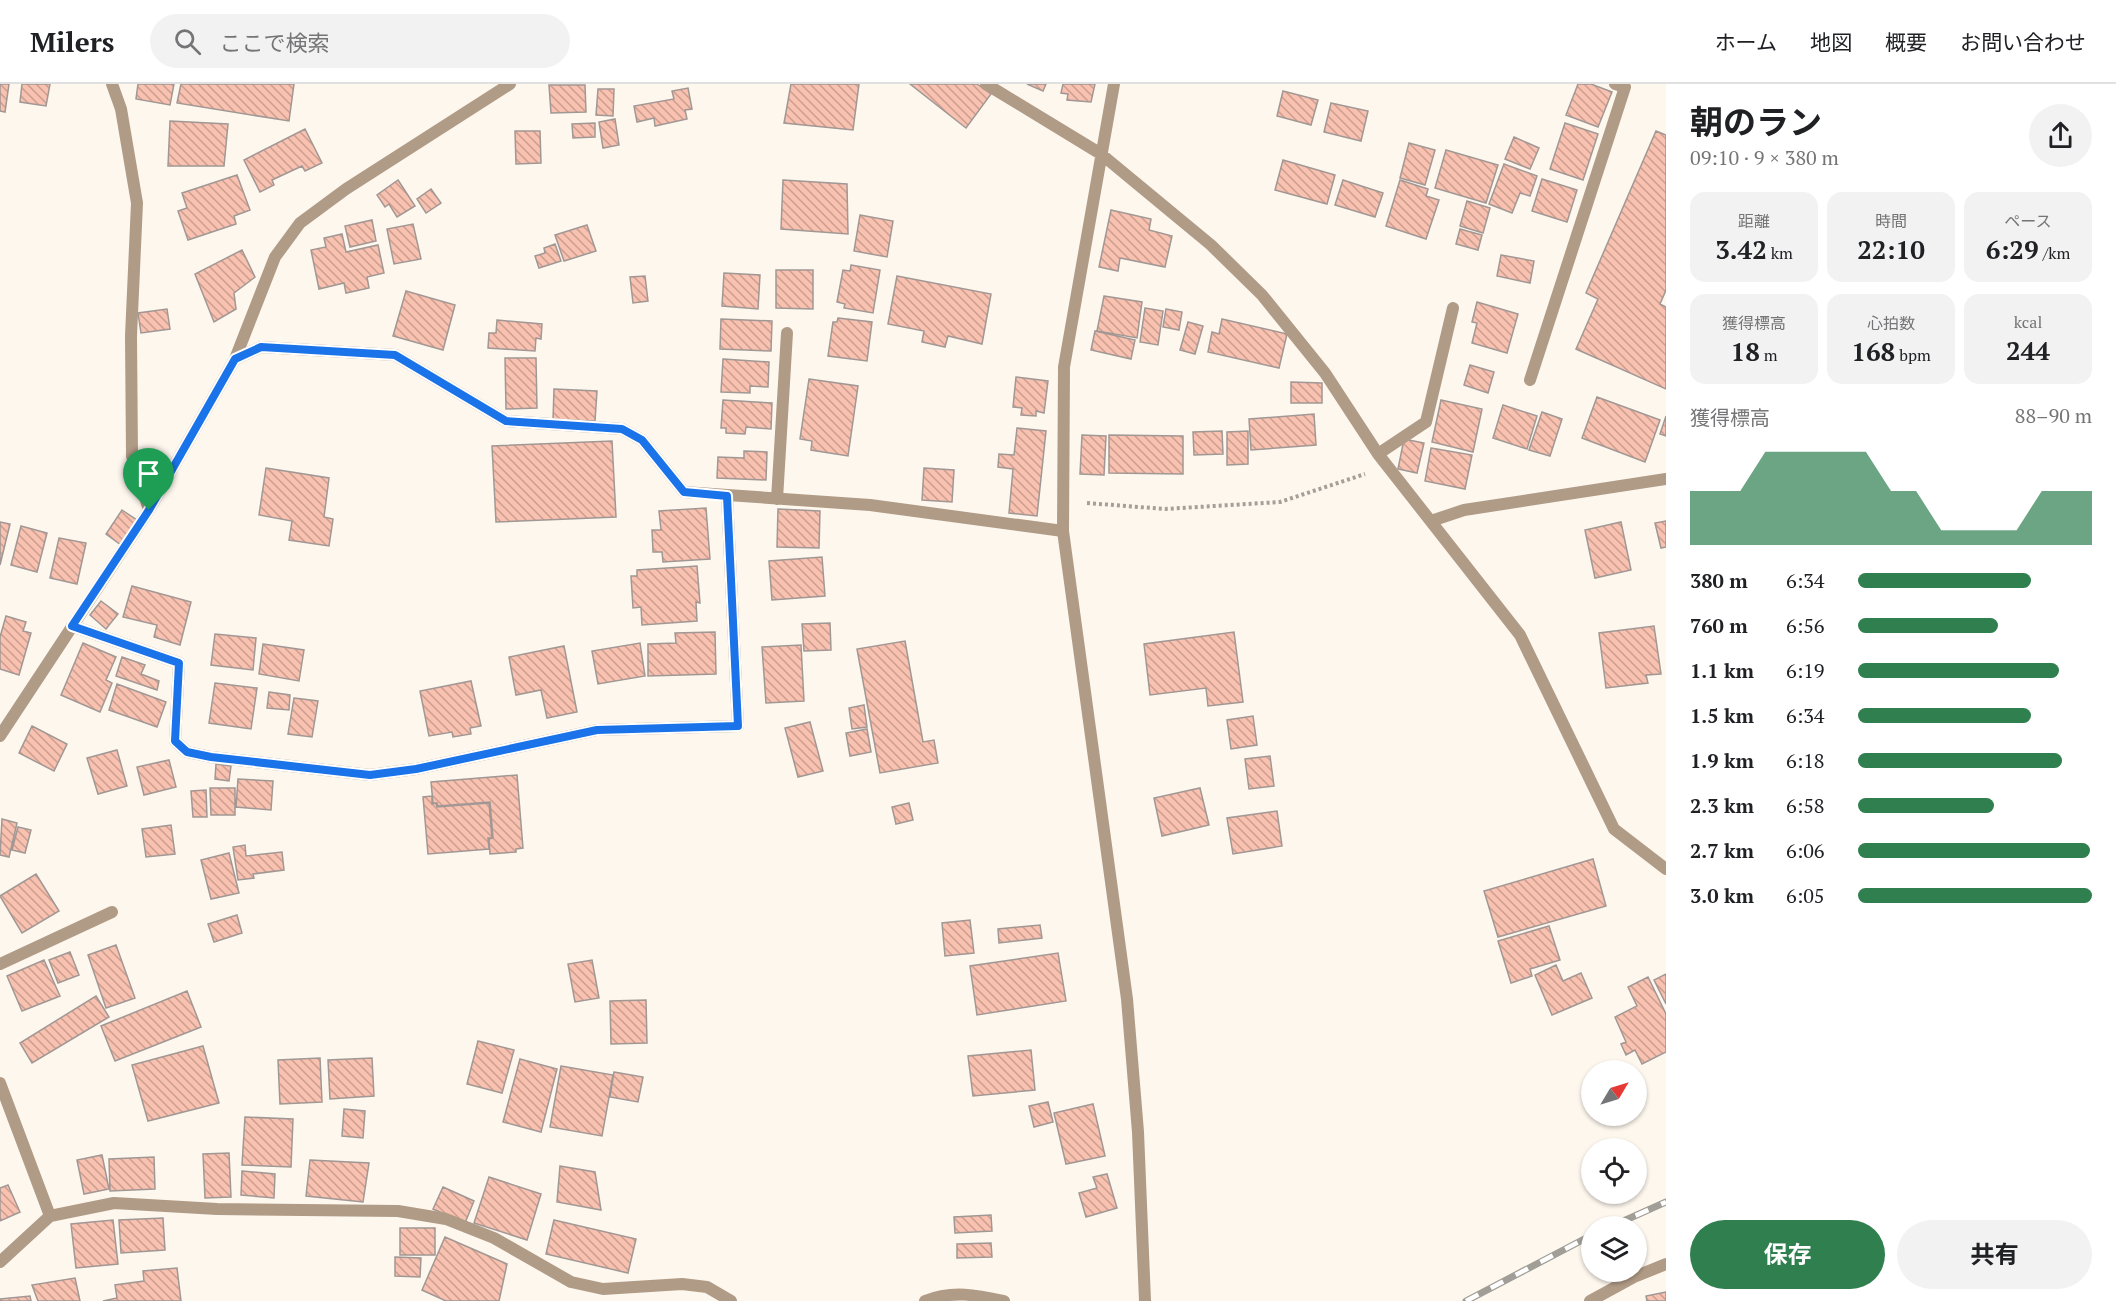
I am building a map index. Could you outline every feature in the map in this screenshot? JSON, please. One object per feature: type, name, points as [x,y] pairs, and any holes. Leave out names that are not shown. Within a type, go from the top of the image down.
[{"type":"street","points":[[112,84],[120,109],[137,203],[131,336],[132,456],[149,510]]},
{"type":"street","points":[[0,736],[149,510],[235,359],[275,256],[300,223],[346,189],[510,84]]},
{"type":"street","points":[[986,84],[1101,154],[1211,245],[1262,295],[1325,373],[1378,454],[1520,635],[1614,829],[1666,869]]},
{"type":"street","points":[[1114,84],[1064,366],[1062,501],[1063,531],[1127,999],[1138,1132],[1145,1301]]},
{"type":"street","points":[[1530,381],[1625,87],[1615,84]]},
{"type":"street","points":[[1378,454],[1426,422],[1453,308]]},
{"type":"street","points":[[777,499],[787,333]]},
{"type":"street","points":[[235,359],[261,347],[395,355],[506,421],[622,429],[642,440],[684,492],[870,505],[1063,531]]},
{"type":"street","points":[[1431,521],[1464,510],[1666,479]]},
{"type":"street","points":[[72,626],[179,663],[175,741],[187,752],[211,757],[370,775],[416,769],[597,730],[738,726],[727,496]]},
{"type":"street","points":[[0,964],[112,912]]},
{"type":"street","points":[[0,1083],[50,1216]]},
{"type":"street","points":[[0,1262],[50,1216],[114,1203],[217,1209],[398,1211],[446,1220],[494,1238],[572,1282],[603,1289],[682,1284],[707,1287],[731,1301]]},
{"type":"street","points":[[1596,1300],[1666,1264]]},
{"type":"street","points":[[925,1301],[960,1294],[1004,1301]]},
{"type":"path","points":[[1062,501],[1165,509],[1280,502],[1389,467]]},
{"type":"building","points":[[0,84],[9,84],[5,112],[0,111]]},
{"type":"building","points":[[22,84],[50,84],[46,106],[20,102]]},
{"type":"building","points":[[138,84],[174,84],[170,105],[136,99]]},
{"type":"building","points":[[181,84],[294,84],[289,121],[177,103]]},
{"type":"building","points":[[791,84],[859,84],[853,130],[784,123]]},
{"type":"building","points":[[910,84],[977,84],[991,94],[966,128]]},
{"type":"building","points":[[1027,84],[1046,84],[1043,91]]},
{"type":"building","points":[[1063,84],[1095,84],[1091,102],[1067,100],[1068,94],[1061,93]]},
{"type":"building","points":[[1578,84],[1591,84],[1612,92],[1598,127],[1566,115]]},
{"type":"building","points":[[549,85],[585,85],[586,112],[551,113]]},
{"type":"building","points":[[688,88],[692,109],[685,110],[687,119],[655,126],[654,118],[637,122],[634,106],[674,99],[672,91]]},
{"type":"building","points":[[598,89],[614,89],[613,116],[596,115]]},
{"type":"building","points":[[1283,91],[1318,100],[1311,125],[1277,116]]},
{"type":"building","points":[[1331,103],[1368,111],[1361,141],[1324,132]]},
{"type":"building","points":[[615,119],[619,145],[603,148],[599,122]]},
{"type":"building","points":[[170,121],[228,124],[224,166],[168,166]]},
{"type":"building","points":[[595,123],[595,137],[573,138],[572,124]]},
{"type":"building","points":[[1565,123],[1598,134],[1583,180],[1550,169]]},
{"type":"building","points":[[305,129],[322,163],[305,171],[302,166],[272,180],[274,185],[260,192],[244,160]]},
{"type":"building","points":[[515,131],[540,131],[541,163],[516,164]]},
{"type":"building","points":[[1656,131],[1666,135],[1666,290],[1660,304],[1666,307],[1666,389],[1576,349],[1598,299],[1586,293]]},
{"type":"building","points":[[1514,137],[1539,148],[1530,169],[1505,159]]},
{"type":"building","points":[[1409,143],[1435,150],[1425,185],[1400,178]]},
{"type":"building","points":[[1446,150],[1498,165],[1486,203],[1435,188]]},
{"type":"building","points":[[1283,160],[1335,175],[1327,204],[1275,190]]},
{"type":"building","points":[[1504,164],[1537,176],[1530,196],[1520,193],[1512,213],[1489,204]]},
{"type":"building","points":[[237,175],[250,210],[234,216],[236,224],[188,240],[178,211],[187,208],[182,193]]},
{"type":"building","points":[[1542,179],[1577,190],[1567,222],[1532,211]]},
{"type":"building","points":[[398,180],[415,206],[397,217],[389,204],[385,207],[377,195]]},
{"type":"building","points":[[783,180],[847,184],[848,234],[781,229]]},
{"type":"building","points":[[1343,180],[1383,193],[1375,217],[1335,205]]},
{"type":"building","points":[[1400,180],[1428,189],[1426,196],[1439,200],[1426,239],[1386,226]]},
{"type":"building","points":[[431,189],[441,203],[426,213],[417,199]]},
{"type":"building","points":[[1467,201],[1490,208],[1483,233],[1460,226]]},
{"type":"building","points":[[1111,210],[1151,219],[1149,230],[1172,236],[1165,267],[1120,258],[1118,271],[1099,267]]},
{"type":"building","points":[[860,215],[893,221],[887,257],[854,251]]},
{"type":"building","points":[[372,220],[376,241],[350,247],[345,226]]},
{"type":"building","points":[[413,224],[421,259],[394,264],[387,229]]},
{"type":"building","points":[[587,225],[596,251],[564,261],[555,235]]},
{"type":"building","points":[[1460,229],[1482,235],[1478,250],[1456,244]]},
{"type":"building","points":[[342,234],[346,252],[378,245],[384,273],[367,277],[369,288],[346,293],[344,283],[319,289],[311,250],[326,247],[324,238]]},
{"type":"building","points":[[555,244],[561,261],[539,268],[535,256],[545,253],[544,248]]},
{"type":"building","points":[[242,250],[255,277],[234,293],[236,309],[214,322],[195,274]]},
{"type":"building","points":[[1501,255],[1534,261],[1530,283],[1497,276]]},
{"type":"building","points":[[851,265],[880,270],[873,313],[844,308],[845,304],[837,302],[843,270],[850,271]]},
{"type":"building","points":[[776,270],[813,270],[813,309],[776,308]]},
{"type":"building","points":[[724,273],[760,275],[758,309],[722,306]]},
{"type":"building","points":[[645,276],[648,301],[633,303],[630,277]]},
{"type":"building","points":[[897,276],[991,294],[982,344],[948,336],[945,347],[922,342],[924,331],[888,324]]},
{"type":"building","points":[[406,291],[455,305],[443,350],[393,336]]},
{"type":"building","points":[[1104,296],[1142,302],[1137,338],[1097,331]]},
{"type":"building","points":[[1477,302],[1518,314],[1507,353],[1472,343],[1477,323],[1472,322]]},
{"type":"building","points":[[1145,308],[1163,311],[1158,345],[1140,342]]},
{"type":"building","points":[[167,309],[170,329],[141,333],[138,313]]},
{"type":"building","points":[[1166,309],[1182,312],[1179,330],[1163,327]]},
{"type":"building","points":[[838,318],[872,322],[867,361],[828,356],[833,322],[837,322]]},
{"type":"building","points":[[721,319],[772,321],[771,351],[720,349]]},
{"type":"building","points":[[1222,319],[1287,334],[1279,368],[1208,352],[1212,332],[1219,334]]},
{"type":"building","points":[[497,320],[542,324],[541,339],[536,338],[535,351],[488,348],[489,333],[496,333]]},
{"type":"building","points":[[1188,322],[1203,326],[1195,354],[1180,350]]},
{"type":"building","points":[[1095,331],[1135,340],[1131,359],[1091,350]]},
{"type":"building","points":[[505,358],[536,358],[537,408],[506,409]]},
{"type":"building","points":[[723,359],[769,362],[768,387],[750,386],[750,393],[721,392]]},
{"type":"building","points":[[1470,365],[1494,372],[1488,393],[1464,385]]},
{"type":"building","points":[[1016,377],[1048,381],[1044,413],[1036,411],[1036,416],[1021,415],[1022,408],[1013,407]]},
{"type":"building","points":[[809,379],[858,386],[848,456],[811,450],[812,441],[800,439]]},
{"type":"building","points":[[1291,382],[1322,383],[1322,403],[1291,403]]},
{"type":"building","points":[[554,389],[597,391],[595,421],[553,420]]},
{"type":"building","points":[[1597,397],[1660,420],[1645,462],[1582,438]]},
{"type":"building","points":[[723,400],[772,403],[771,429],[746,427],[745,434],[726,433],[726,428],[721,428]]},
{"type":"building","points":[[1441,400],[1482,409],[1473,452],[1432,442]]},
{"type":"building","points":[[1503,405],[1537,416],[1527,449],[1493,438]]},
{"type":"building","points":[[1542,412],[1562,419],[1550,456],[1529,450]]},
{"type":"building","points":[[1314,414],[1316,445],[1251,450],[1249,419]]},
{"type":"building","points":[[1666,416],[1666,436],[1660,434]]},
{"type":"building","points":[[1017,428],[1046,431],[1037,516],[1009,513],[1013,469],[998,467],[999,454],[1014,455]]},
{"type":"building","points":[[1222,431],[1223,454],[1194,455],[1193,432]]},
{"type":"building","points":[[1248,431],[1248,464],[1227,465],[1227,432]]},
{"type":"building","points":[[1082,435],[1106,436],[1104,475],[1080,474]]},
{"type":"building","points":[[1109,435],[1183,436],[1183,474],[1109,473]]},
{"type":"building","points":[[1404,439],[1424,443],[1417,473],[1398,469]]},
{"type":"building","points":[[612,441],[616,517],[496,522],[492,446]]},
{"type":"building","points":[[1431,448],[1472,455],[1465,489],[1425,481]]},
{"type":"building","points":[[744,451],[767,452],[766,480],[717,478],[718,457],[744,458]]},
{"type":"building","points":[[266,468],[329,478],[324,517],[333,519],[329,546],[289,540],[292,521],[259,515]]},
{"type":"building","points":[[924,468],[954,470],[952,502],[922,500]]},
{"type":"building","points":[[706,508],[710,559],[663,562],[662,552],[653,552],[652,530],[661,530],[659,511]]},
{"type":"building","points":[[778,509],[820,511],[819,548],[777,547]]},
{"type":"building","points":[[122,510],[137,520],[121,545],[106,534]]},
{"type":"building","points":[[1666,521],[1666,547],[1661,548],[1655,523]]},
{"type":"building","points":[[0,522],[10,524],[0,565]]},
{"type":"building","points":[[1621,522],[1631,570],[1595,578],[1585,530]]},
{"type":"building","points":[[21,526],[47,533],[37,572],[11,565]]},
{"type":"building","points":[[59,538],[86,543],[77,584],[50,578]]},
{"type":"building","points":[[822,557],[825,596],[772,600],[769,561]]},
{"type":"building","points":[[697,566],[700,603],[696,602],[697,621],[642,625],[641,607],[633,608],[631,576],[637,576],[637,570]]},
{"type":"building","points":[[132,586],[191,602],[180,645],[154,637],[157,625],[123,617]]},
{"type":"building","points":[[101,601],[118,614],[106,629],[90,615]]},
{"type":"building","points":[[6,616],[26,622],[23,631],[31,633],[19,675],[0,669],[0,637]]},
{"type":"building","points":[[830,623],[831,650],[804,651],[802,624]]},
{"type":"building","points":[[1654,626],[1661,674],[1646,675],[1648,683],[1606,688],[1599,633]]},
{"type":"building","points":[[715,632],[716,674],[648,676],[648,644],[676,643],[675,633]]},
{"type":"building","points":[[1234,632],[1243,702],[1208,706],[1206,688],[1150,695],[1144,644]]},
{"type":"building","points":[[215,634],[256,638],[253,670],[211,665]]},
{"type":"building","points":[[905,641],[923,742],[934,740],[938,763],[880,773],[857,649]]},
{"type":"building","points":[[83,643],[116,657],[106,680],[112,683],[100,712],[61,695]]},
{"type":"building","points":[[640,643],[645,676],[598,684],[592,651]]},
{"type":"building","points":[[263,644],[304,650],[299,681],[259,674]]},
{"type":"building","points":[[801,645],[804,701],[766,703],[762,647]]},
{"type":"building","points":[[564,646],[577,712],[547,718],[541,690],[516,695],[509,657]]},
{"type":"building","points":[[122,657],[145,665],[141,674],[159,681],[157,690],[116,676]]},
{"type":"building","points":[[471,681],[481,726],[470,728],[471,734],[453,737],[452,732],[429,736],[420,691]]},
{"type":"building","points":[[215,683],[257,688],[251,729],[209,723]]},
{"type":"building","points":[[117,684],[166,702],[157,727],[109,710]]},
{"type":"building","points":[[269,692],[290,695],[289,710],[267,708]]},
{"type":"building","points":[[294,698],[318,701],[312,737],[288,734]]},
{"type":"building","points":[[864,705],[867,727],[852,729],[849,708]]},
{"type":"building","points":[[1253,716],[1257,745],[1231,749],[1227,720]]},
{"type":"building","points":[[810,722],[823,771],[798,777],[785,728]]},
{"type":"building","points":[[32,726],[67,744],[54,771],[19,753]]},
{"type":"building","points":[[867,729],[871,752],[850,756],[846,733]]},
{"type":"building","points":[[117,750],[127,786],[98,794],[87,758]]},
{"type":"building","points":[[1270,756],[1274,786],[1249,789],[1245,759]]},
{"type":"building","points":[[169,760],[176,787],[144,795],[137,767]]},
{"type":"building","points":[[216,764],[231,766],[229,781],[215,779]]},
{"type":"building","points":[[517,775],[523,848],[516,849],[516,852],[490,854],[489,839],[493,838],[490,802],[438,806],[437,803],[433,803],[431,782]]},
{"type":"building","points":[[238,779],[273,781],[271,810],[236,807]]},
{"type":"building","points":[[210,788],[235,788],[235,815],[211,815]]},
{"type":"building","points":[[1200,788],[1209,825],[1162,836],[1154,798]]},
{"type":"building","points":[[206,790],[207,817],[193,817],[191,791]]},
{"type":"building","points":[[432,796],[432,804],[436,803],[437,807],[489,803],[492,838],[488,838],[489,849],[428,854],[423,797]]},
{"type":"building","points":[[909,803],[913,820],[896,824],[892,807]]},
{"type":"building","points":[[1277,811],[1282,846],[1233,854],[1227,818]]},
{"type":"building","points":[[2,819],[17,823],[9,857],[0,855]]},
{"type":"building","points":[[171,825],[175,854],[146,857],[142,829]]},
{"type":"building","points":[[18,827],[31,830],[25,853],[12,850]]},
{"type":"building","points":[[245,845],[246,856],[282,852],[284,870],[253,874],[254,878],[238,880],[233,847]]},
{"type":"building","points":[[229,853],[239,893],[211,899],[201,860]]},
{"type":"building","points":[[1593,859],[1606,906],[1498,937],[1484,891]]},
{"type":"building","points":[[36,874],[59,911],[22,933],[0,896]]},
{"type":"building","points":[[237,915],[242,933],[214,942],[208,924]]},
{"type":"building","points":[[970,920],[974,953],[945,956],[942,923]]},
{"type":"building","points":[[1040,925],[1042,938],[999,943],[998,929]]},
{"type":"building","points":[[1549,926],[1560,960],[1530,969],[1532,976],[1511,983],[1498,941]]},
{"type":"building","points":[[116,945],[135,998],[106,1008],[88,955]]},
{"type":"building","points":[[70,952],[79,975],[58,983],[49,960]]},
{"type":"building","points":[[1058,953],[1066,1001],[977,1015],[970,966]]},
{"type":"building","points":[[44,960],[60,996],[22,1011],[7,976]]},
{"type":"building","points":[[592,960],[599,998],[575,1002],[568,964]]},
{"type":"building","points":[[1556,965],[1563,981],[1581,973],[1592,998],[1552,1015],[1535,975]]},
{"type":"building","points":[[1666,974],[1666,1004],[1654,980]]},
{"type":"building","points":[[1648,977],[1666,1014],[1666,1052],[1647,1062],[1640,1060],[1635,1050],[1626,1055],[1621,1044],[1626,1042],[1615,1017],[1637,1006],[1628,987]]},
{"type":"building","points":[[187,991],[201,1027],[115,1061],[101,1026]]},
{"type":"building","points":[[96,996],[109,1017],[32,1063],[20,1043]]},
{"type":"building","points":[[646,1000],[647,1043],[611,1044],[610,1001]]},
{"type":"building","points":[[478,1041],[514,1050],[502,1093],[467,1084]]},
{"type":"building","points":[[203,1046],[219,1103],[148,1121],[132,1065]]},
{"type":"building","points":[[1031,1050],[1035,1090],[973,1096],[968,1056]]},
{"type":"building","points":[[320,1058],[322,1102],[280,1104],[278,1060]]},
{"type":"building","points":[[372,1058],[374,1096],[330,1099],[328,1060]]},
{"type":"building","points":[[520,1059],[557,1069],[541,1132],[503,1122]]},
{"type":"building","points":[[561,1066],[613,1075],[602,1136],[550,1127]]},
{"type":"building","points":[[614,1072],[643,1077],[638,1102],[610,1097]]},
{"type":"building","points":[[1048,1102],[1053,1122],[1034,1127],[1029,1106]]},
{"type":"building","points":[[1093,1104],[1105,1156],[1066,1164],[1054,1113]]},
{"type":"building","points":[[344,1109],[365,1111],[363,1138],[342,1136]]},
{"type":"building","points":[[245,1117],[293,1119],[291,1167],[242,1165]]},
{"type":"building","points":[[229,1153],[231,1197],[205,1198],[203,1154]]},
{"type":"building","points":[[102,1155],[109,1189],[84,1194],[77,1160]]},
{"type":"building","points":[[154,1157],[155,1189],[110,1191],[109,1159]]},
{"type":"building","points":[[310,1160],[369,1163],[363,1202],[306,1196]]},
{"type":"building","points":[[560,1166],[595,1172],[601,1210],[557,1202]]},
{"type":"building","points":[[242,1171],[275,1174],[274,1198],[241,1195]]},
{"type":"building","points":[[1107,1174],[1117,1208],[1086,1217],[1079,1193],[1097,1188],[1093,1177]]},
{"type":"building","points":[[489,1177],[541,1194],[527,1240],[474,1223]]},
{"type":"building","points":[[8,1185],[20,1212],[0,1221],[0,1188]]},
{"type":"building","points":[[443,1187],[474,1201],[465,1223],[433,1209]]},
{"type":"building","points":[[991,1215],[992,1231],[955,1233],[954,1217]]},
{"type":"building","points":[[163,1218],[165,1250],[121,1253],[119,1220]]},
{"type":"building","points":[[113,1220],[118,1264],[76,1268],[71,1224]]},
{"type":"building","points":[[554,1220],[636,1239],[628,1273],[546,1254]]},
{"type":"building","points":[[400,1228],[435,1228],[435,1255],[400,1255]]},
{"type":"building","points":[[445,1237],[507,1264],[499,1301],[446,1301],[422,1290]]},
{"type":"building","points":[[991,1243],[992,1257],[957,1258],[957,1244]]},
{"type":"building","points":[[395,1257],[421,1258],[420,1277],[395,1276]]},
{"type":"building","points":[[177,1268],[181,1301],[103,1301],[117,1298],[115,1285],[144,1281],[143,1271]]},
{"type":"building","points":[[75,1278],[80,1301],[38,1301],[32,1285]]},
{"type":"building","points":[[1666,1292],[1666,1301],[1647,1301],[1646,1296]]},
{"type":"building","points":[[30,1296],[31,1301],[0,1301],[0,1299]]},
{"type":"railway","points":[[1635,1216],[1666,1202]]},
{"type":"railway","points":[[1466,1301],[1581,1241]]},
{"type":"route","points":[[261,347],[395,355],[506,421],[622,429],[642,440],[684,492],[727,496],[738,726],[597,730],[416,769],[370,775],[211,757],[187,752],[175,741],[179,663],[72,626],[149,510],[235,359],[261,347]]}]
